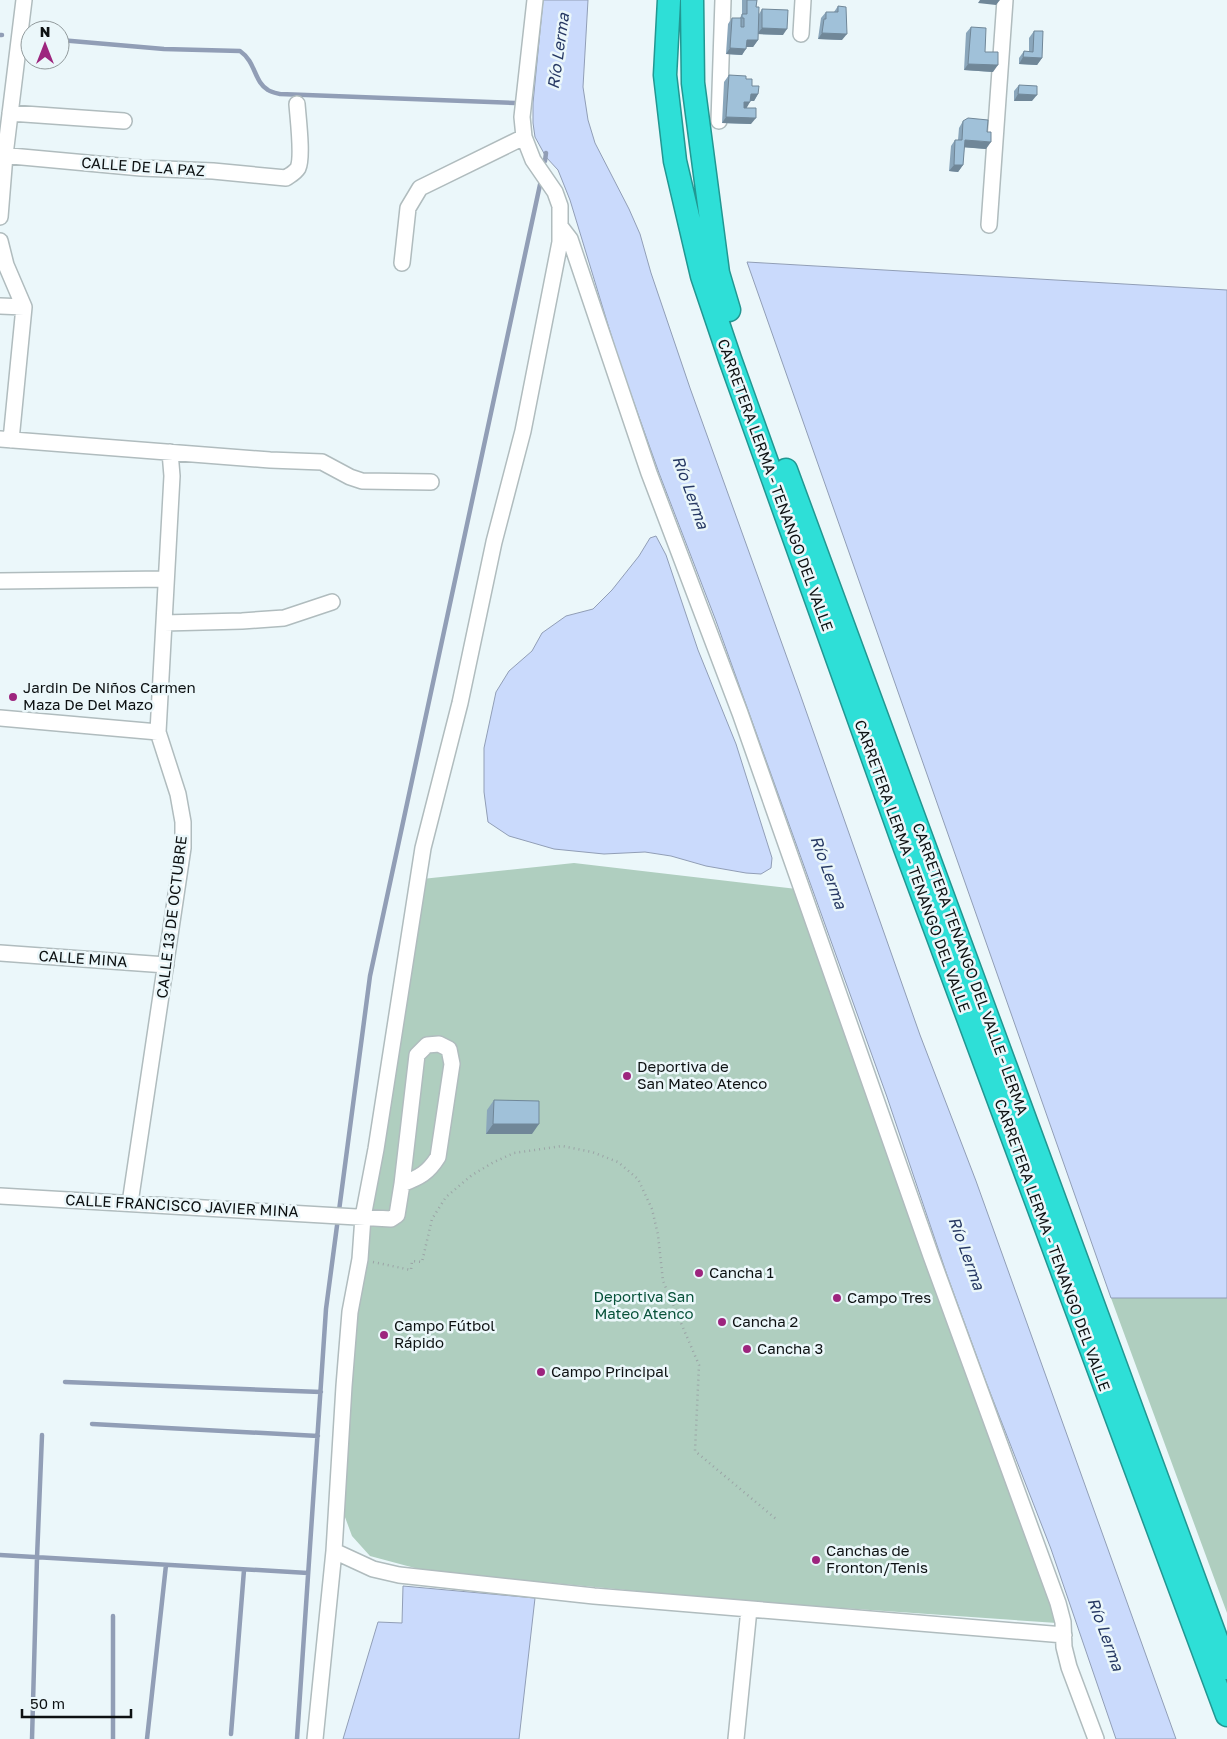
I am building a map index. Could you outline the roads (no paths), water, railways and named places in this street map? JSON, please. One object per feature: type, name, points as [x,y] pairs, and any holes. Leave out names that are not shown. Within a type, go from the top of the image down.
[{"type":"highway","name":"CARRETERA LERMA - TENANGO DEL VALLE","points":[[669,0],[665,75],[675,161],[702,276],[908,858],[1227,1715]]},
{"type":"highway","name":"CARRETERA TENANGO DEL VALLE - LERMA","points":[[692,0],[693,83],[718,273],[744,356],[1227,1668]]},
{"type":"street","points":[[0,217],[2,155],[10,113],[24,0]]},
{"type":"street","points":[[314,1739],[334,1551],[344,1376],[350,1312],[360,1258],[356,1217],[376,1149],[423,848],[460,703],[494,542],[522,431],[560,242],[560,206],[555,192],[533,160],[524,137],[522,117],[535,0]]},
{"type":"street","points":[[719,121],[723,0]]},
{"type":"street","points":[[801,34],[803,0]]},
{"type":"street","points":[[989,225],[1005,0]]},
{"type":"street","name":"CALLE DE LA PAZ","points":[[2,155],[141,168],[213,171],[286,178],[294,173],[300,158],[298,104]]},
{"type":"street","points":[[10,113],[124,121]]},
{"type":"street","points":[[402,263],[408,208],[420,188],[524,137]]},
{"type":"street","points":[[560,226],[570,238],[649,473],[740,713],[931,1256],[1058,1603],[1063,1622],[1064,1646],[1069,1668],[1096,1739]]},
{"type":"street","points":[[0,241],[6,265],[24,307],[5,439],[270,460],[322,462],[350,477],[362,481],[431,482]]},
{"type":"street","points":[[0,306],[24,307]]},
{"type":"street","name":"CALLE 13 DE OCTUBRE","points":[[130,1203],[183,848],[183,822],[178,794],[158,732],[172,476],[170,452]]},
{"type":"street","points":[[0,581],[166,579]]},
{"type":"street","points":[[164,623],[284,618],[332,602]]},
{"type":"street","points":[[0,718],[158,732]]},
{"type":"street","name":"CALLE MINA","points":[[0,953],[166,965]]},
{"type":"street","points":[[440,1044],[449,1049],[452,1064],[438,1157],[430,1169],[417,1178],[402,1184],[417,1055],[427,1045],[440,1044]]},
{"type":"street","name":"CALLE FRANCISCO JAVIER MINA","points":[[0,1196],[391,1219],[396,1215],[402,1184]]},
{"type":"street","points":[[334,1551],[373,1569],[399,1575],[594,1596],[1064,1635]]},
{"type":"street","points":[[736,1739],[749,1609]]},
{"type":"water","name":"Río Lerma","points":[[543,0],[588,0],[583,87],[588,120],[595,143],[640,234],[651,273],[690,388],[920,1035],[976,1181],[1176,1739],[1116,1739],[1051,1549],[986,1382],[947,1275],[887,1097],[716,621],[659,473],[619,361],[570,200],[558,170],[546,157],[535,137],[533,103]]},
{"type":"water","points":[[747,262],[1227,290],[1227,1298],[1111,1298]]},
{"type":"water","points":[[656,536],[666,555],[698,650],[736,744],[772,858],[771,868],[761,874],[706,866],[671,856],[645,852],[604,854],[554,849],[509,836],[488,822],[484,792],[484,748],[496,692],[509,671],[532,651],[542,633],[566,616],[593,609],[612,590],[639,556],[650,538]]},
{"type":"water","points":[[403,1586],[535,1598],[519,1739],[343,1739],[378,1622],[402,1623]]},
{"type":"waterway","points":[[70,41],[164,49],[240,51],[249,61],[263,86],[280,94],[515,103]]},
{"type":"waterway","points":[[545,161],[546,153]]},
{"type":"waterway","points":[[297,1739],[326,1309],[370,976],[541,180]]},
{"type":"waterway","points":[[65,1382],[321,1392]]},
{"type":"waterway","points":[[92,1424],[318,1436]]},
{"type":"waterway","points":[[32,1739],[42,1435]]},
{"type":"waterway","points":[[0,1555],[308,1573]]},
{"type":"waterway","points":[[147,1739],[166,1565]]},
{"type":"waterway","points":[[231,1734],[244,1570]]},
{"type":"waterway","points":[[113,1616],[113,1739]]},
{"type":"place","name":"Jardin De Niños Carmen Maza De Del Mazo","points":[[13,697]]},
{"type":"place","name":"Deportiva de San Mateo Atenco","points":[[627,1076]]},
{"type":"place","name":"Cancha 1","points":[[699,1273]]},
{"type":"place","name":"Campo Tres","points":[[837,1298]]},
{"type":"place","name":"Cancha 2","points":[[722,1322]]},
{"type":"place","name":"Campo Fútbol Rápido","points":[[384,1335]]},
{"type":"place","name":"Cancha 3","points":[[747,1349]]},
{"type":"place","name":"Campo Principal","points":[[541,1372]]},
{"type":"place","name":"Canchas de Fronton/Tenis","points":[[816,1560]]},
{"type":"park label","name":"Deportiva San Mateo Atenco","points":[[644,1306]]}]
